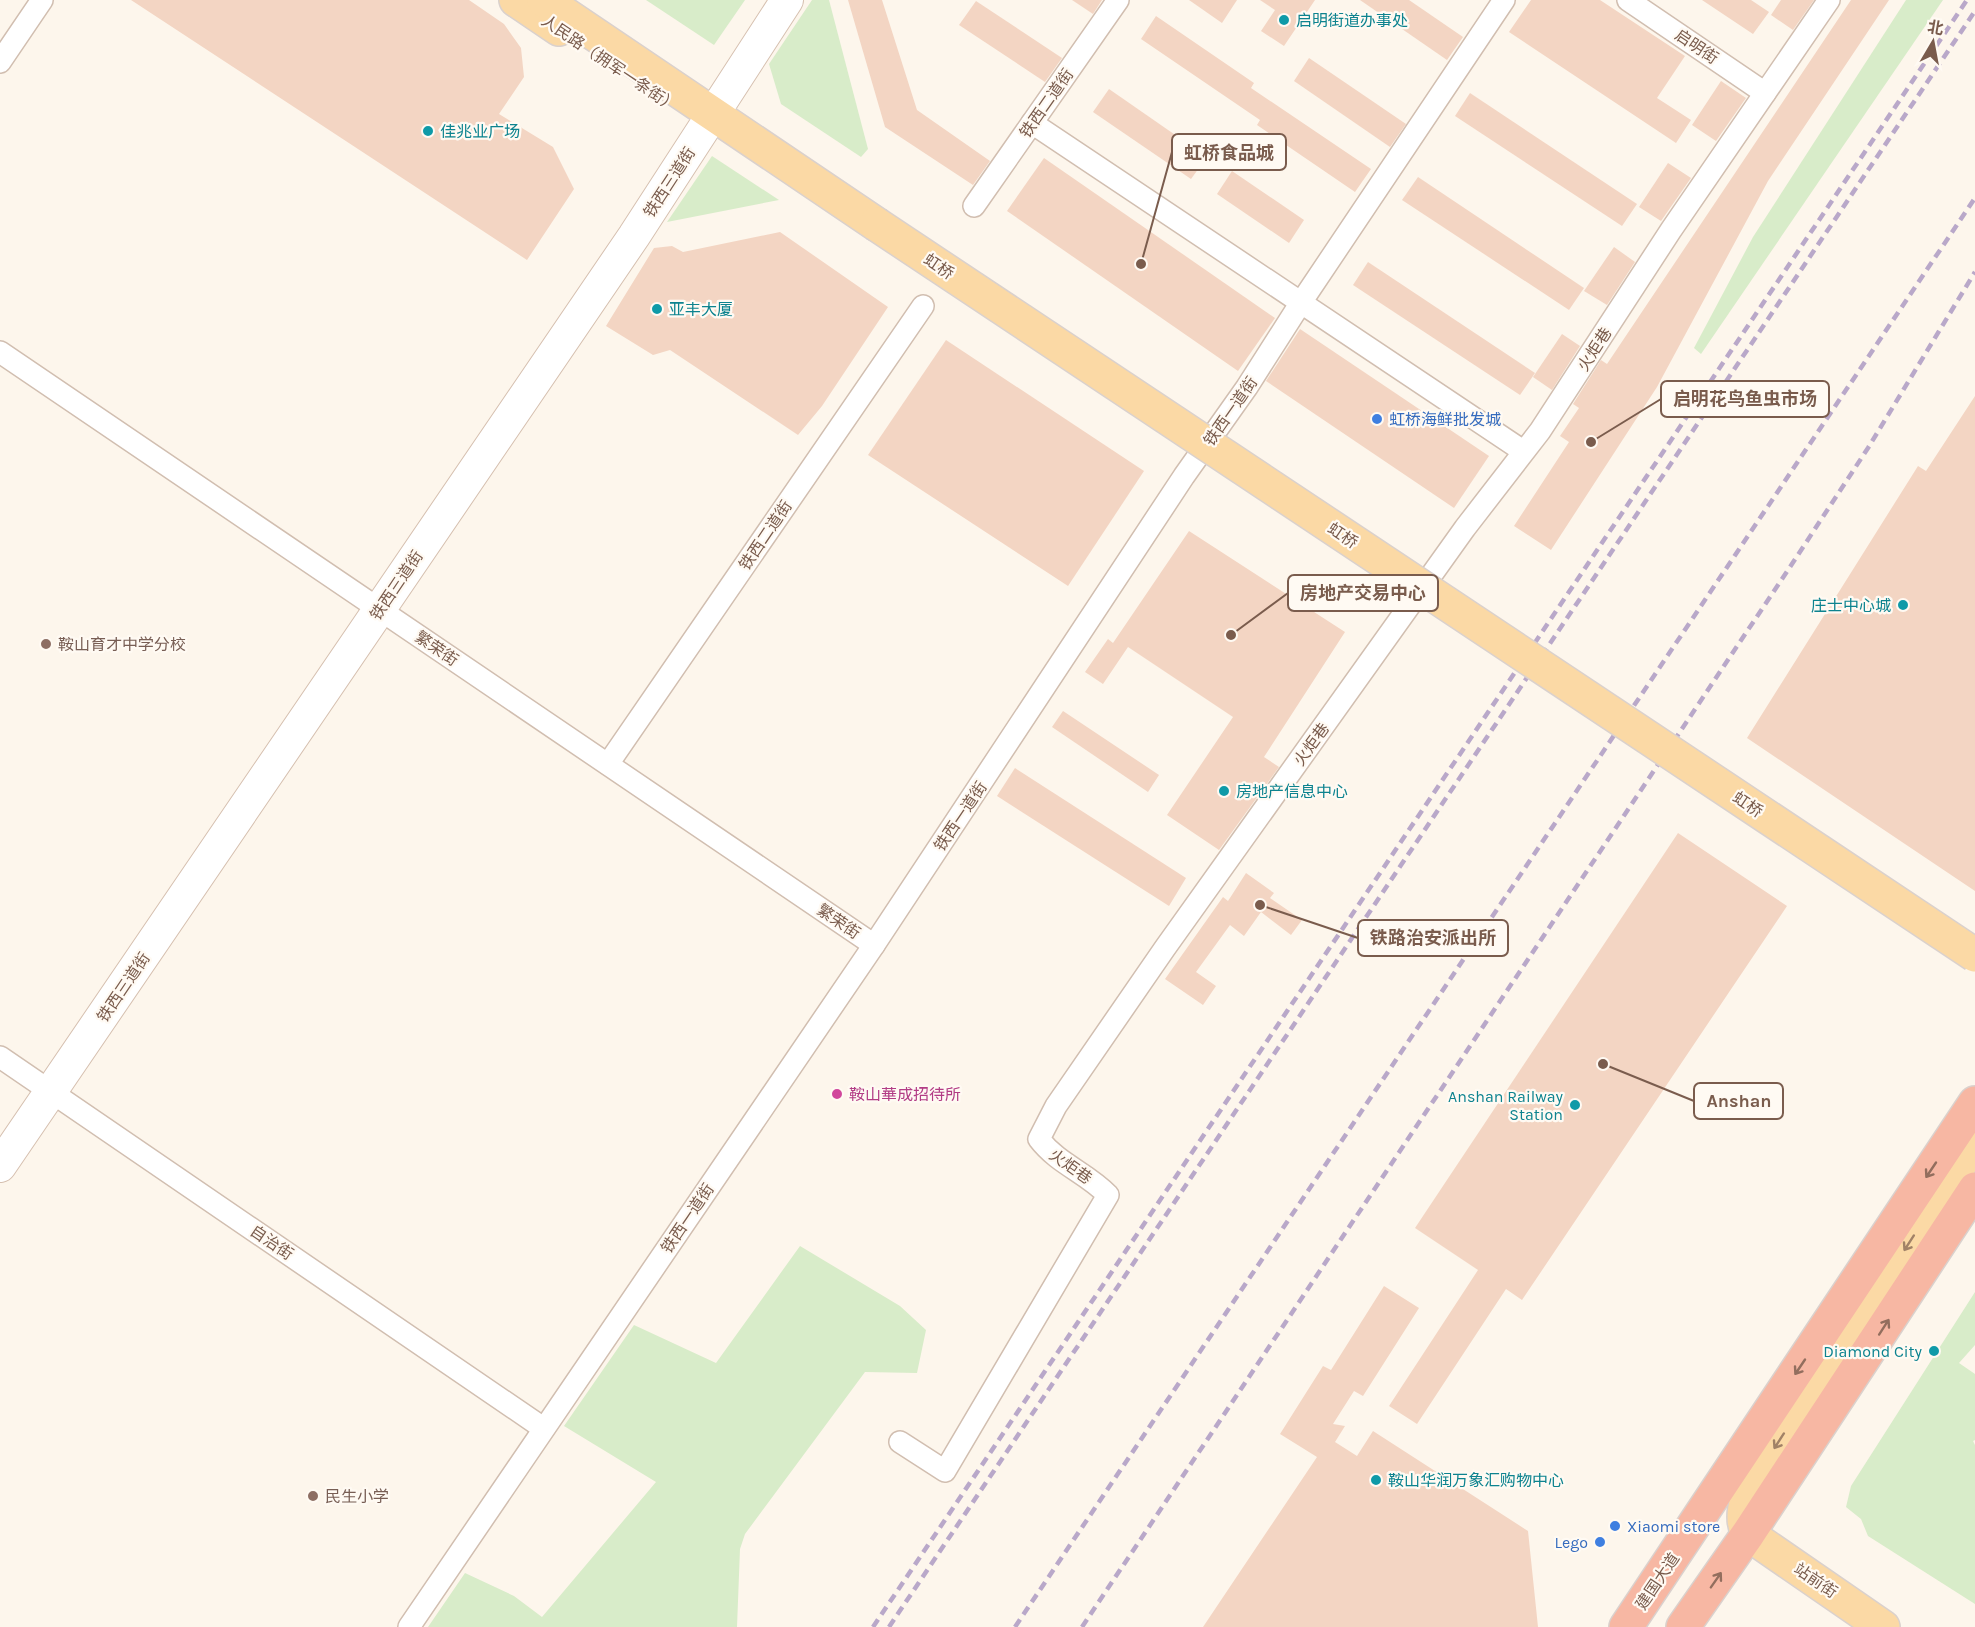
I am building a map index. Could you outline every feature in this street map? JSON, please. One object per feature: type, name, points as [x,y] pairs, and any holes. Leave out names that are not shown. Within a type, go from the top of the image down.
[{"type":"highway","name":"建国大道","points":[[1626,1627],[1975,1103]]},
{"type":"highway","points":[[1683,1627],[1748,1534],[1975,1189]]},
{"type":"main road","name":"人民路（拥军一条街）","points":[[516,0],[709,121]]},
{"type":"main road","points":[[544,0],[709,121]]},
{"type":"main road","name":"铁西三道街","points":[[0,1166],[634,236],[787,0]]},
{"type":"main road","name":"虹桥","points":[[709,121],[876,224],[1975,955]]},
{"type":"main road","points":[[1748,1534],[1743,1524],[1743,1512],[1752,1487],[1766,1461],[1975,1141]]},
{"type":"main road","name":"站前街","points":[[1748,1534],[1883,1627]]},
{"type":"street","points":[[0,62],[42,0]]},
{"type":"street","name":"铁西二道街","points":[[974,206],[1118,0]]},
{"type":"street","name":"铁西一道街","points":[[409,1627],[874,945],[1184,476],[1247,387],[1504,0]]},
{"type":"street","name":"启明街","points":[[1628,0],[1765,93]]},
{"type":"street","name":"火炬巷","points":[[900,1442],[945,1471],[1108,1195],[1097,1184],[1050,1154],[1039,1139],[1056,1106],[1165,948],[1523,451],[1540,431],[1671,230],[1829,0]]},
{"type":"street","points":[[1032,123],[1523,451]]},
{"type":"street","name":"铁西二道街","points":[[608,764],[923,306]]},
{"type":"street","name":"繁荣街","points":[[0,352],[874,945]]},
{"type":"street","name":"自治街","points":[[0,1057],[543,1428]]},
{"type":"green space","points":[[646,0],[745,0],[714,45]]},
{"type":"green space","points":[[812,0],[829,0],[868,149],[861,157],[781,104],[769,64]]},
{"type":"green space","points":[[1906,0],[1943,0],[1701,354],[1694,348],[1753,237]]},
{"type":"green space","points":[[712,156],[779,200],[667,222]]},
{"type":"green space","points":[[800,1246],[900,1306],[926,1330],[917,1373],[865,1372],[745,1534],[740,1549],[737,1627],[428,1627],[465,1573],[514,1596],[542,1617],[656,1482],[564,1426],[634,1325],[716,1363]]},
{"type":"green space","points":[[1975,1292],[1975,1345],[1959,1363],[1975,1374],[1975,1440],[1973,1441],[1975,1445],[1975,1604],[1868,1536],[1861,1519],[1846,1507],[1851,1486]]},
{"type":"building","name":"佳兆业广场","points":[[131,0],[469,0],[504,24],[521,48],[524,77],[499,114],[553,147],[574,189],[527,260]]},
{"type":"building","points":[[848,0],[882,0],[917,110],[990,161],[973,185],[885,127]]},
{"type":"building","points":[[1072,0],[1102,0],[1093,14]]},
{"type":"building","points":[[1189,0],[1237,0],[1222,23]]},
{"type":"building","name":"启明街道办事处","points":[[1260,0],[1315,0],[1284,46],[1261,31],[1275,10]]},
{"type":"building","points":[[1360,0],[1409,0],[1463,37],[1447,60]]},
{"type":"building","points":[[1531,0],[1600,0],[1685,56],[1657,98],[1691,120],[1676,143],[1509,32]]},
{"type":"building","points":[[1702,0],[1751,0],[1769,12],[1753,34]]},
{"type":"building","points":[[1781,0],[1814,0],[1793,30],[1771,15]]},
{"type":"building","points":[[1851,0],[1889,0],[1768,181],[1657,387],[1551,550],[1514,526],[1569,442],[1560,436],[1579,408],[1573,404],[1601,360],[1607,364]]},
{"type":"building","points":[[976,1],[1062,58],[1045,82],[959,25]]},
{"type":"building","points":[[1156,16],[1254,83],[1251,88],[1371,169],[1355,192],[1257,125],[1260,120],[1141,39]]},
{"type":"building","points":[[1309,58],[1406,124],[1390,147],[1294,81]]},
{"type":"building","points":[[1721,81],[1746,98],[1716,141],[1692,125]]},
{"type":"building","points":[[1109,89],[1207,157],[1191,179],[1093,112]]},
{"type":"building","points":[[1470,93],[1637,204],[1622,226],[1455,116]]},
{"type":"building","points":[[1044,158],[1275,318],[1238,371],[1007,211]]},
{"type":"building","points":[[1668,163],[1691,178],[1661,221],[1639,207]]},
{"type":"building","points":[[1232,171],[1304,220],[1289,243],[1217,194]]},
{"type":"building","points":[[1418,177],[1584,288],[1569,310],[1402,200]]},
{"type":"building","points":[[780,232],[888,307],[822,406],[798,435],[670,350],[653,355],[606,326],[654,248],[672,246],[683,252]]},
{"type":"building","points":[[1614,247],[1635,262],[1607,305],[1584,291]]},
{"type":"building","points":[[1368,262],[1535,373],[1520,395],[1353,285]]},
{"type":"building","name":"虹桥海鲜批发城","points":[[1300,329],[1489,456],[1454,508],[1266,381]]},
{"type":"building","points":[[1562,334],[1580,346],[1552,390],[1533,377]]},
{"type":"building","points":[[946,340],[1144,471],[1068,586],[868,455]]},
{"type":"building","name":"庄士中心城","points":[[1975,396],[1975,891],[1747,738],[1918,466],[1926,471]]},
{"type":"building","points":[[1189,531],[1345,632],[1264,757],[1279,767],[1219,850],[1167,815],[1233,717],[1128,647],[1103,684],[1085,672],[1108,639],[1113,643]]},
{"type":"building","points":[[1063,711],[1159,775],[1148,792],[1052,727]]},
{"type":"building","points":[[1015,768],[1186,878],[1169,906],[997,796]]},
{"type":"building","name":"Anshan Railway Station","points":[[1678,833],[1787,906],[1522,1300],[1506,1289],[1417,1424],[1389,1406],[1478,1270],[1415,1228]]},
{"type":"building","points":[[1246,873],[1274,893],[1270,898],[1302,920],[1291,935],[1261,912],[1244,936],[1230,925],[1196,972],[1216,986],[1203,1005],[1165,979],[1223,897],[1228,901]]},
{"type":"building","name":"鞍山华润万象汇购物中心","points":[[1384,1286],[1419,1308],[1363,1396],[1354,1391],[1333,1424],[1345,1426],[1335,1442],[1357,1456],[1373,1431],[1528,1531],[1538,1627],[1203,1627],[1317,1457],[1280,1434],[1323,1366],[1331,1370]]},
{"type":"railway","points":[[873,1627],[1967,0]]},
{"type":"railway","points":[[889,1627],[1975,11]]},
{"type":"railway","points":[[1015,1627],[1975,198]]},
{"type":"railway","points":[[1082,1627],[1788,570],[1868,448],[1975,272]]},
{"type":"place","name":"启明街道办事处","points":[[1284,20]]},
{"type":"place","name":"佳兆业广场","points":[[428,131]]},
{"type":"place","name":"虹桥食品城","points":[[1141,264]]},
{"type":"place","name":"亚丰大厦","points":[[657,309]]},
{"type":"place","name":"虹桥海鲜批发城","points":[[1377,419]]},
{"type":"place","name":"启明花鸟鱼虫市场","points":[[1591,442]]},
{"type":"place","name":"庄士中心城","points":[[1903,605]]},
{"type":"place","name":"房地产交易中心","points":[[1231,635]]},
{"type":"place","name":"鞍山育才中学分校","points":[[46,644]]},
{"type":"place","name":"房地产信息中心","points":[[1224,791]]},
{"type":"place","name":"铁路治安派出所","points":[[1260,905]]},
{"type":"place","name":"Anshan","points":[[1603,1064]]},
{"type":"place","name":"鞍山華成招待所","points":[[837,1094]]},
{"type":"place","name":"Anshan Railway Station","points":[[1575,1105]]},
{"type":"place","name":"Diamond City","points":[[1934,1351]]},
{"type":"place","name":"鞍山华润万象汇购物中心","points":[[1376,1480]]},
{"type":"place","name":"民生小学","points":[[313,1496]]},
{"type":"place","name":"Xiaomi store","points":[[1615,1526]]},
{"type":"place","name":"Lego","points":[[1600,1542]]}]
